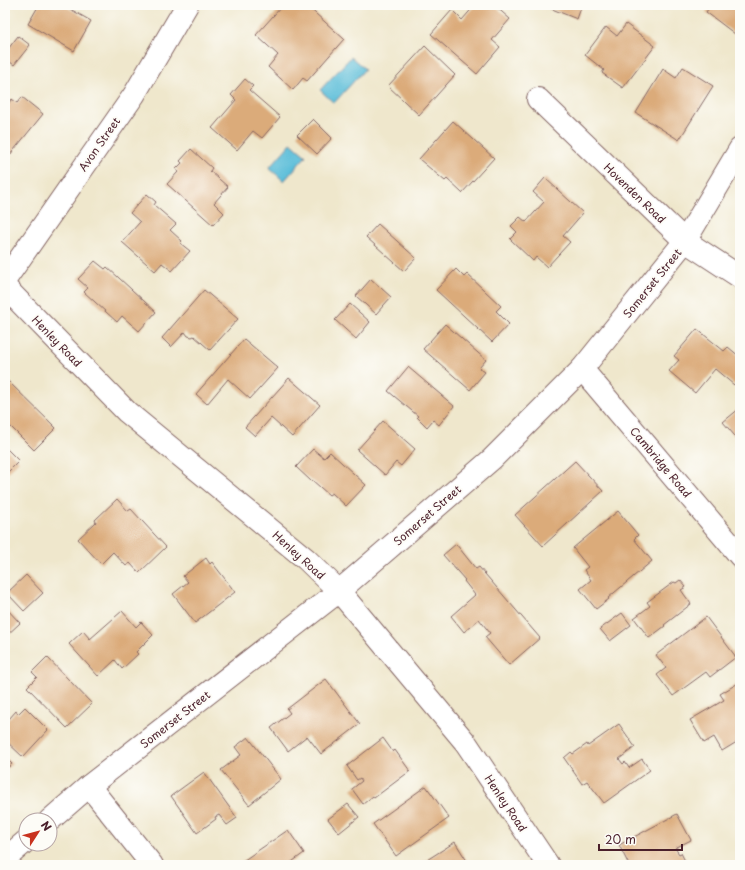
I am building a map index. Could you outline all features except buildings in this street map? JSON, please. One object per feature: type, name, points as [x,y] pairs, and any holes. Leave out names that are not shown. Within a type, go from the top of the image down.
[{"type":"street","name":"Avon Street","points":[[5,280],[134,95],[187,5]]},
{"type":"street","name":"Hovenden Road","points":[[538,99],[685,241],[740,277]]},
{"type":"street","name":"Somerset Street","points":[[58,813],[89,786],[339,591],[492,459],[582,369],[685,241],[740,150]]},
{"type":"street","name":"Henley Road","points":[[5,287],[127,412],[306,559],[339,591],[466,743],[548,865]]},
{"type":"street","name":"Cambridge Road","points":[[582,369],[740,556]]},
{"type":"street","points":[[89,786],[152,865]]},
{"type":"street","points":[[5,859],[18,848]]},
{"type":"water","points":[[351,57],[365,69],[334,103],[320,90]]},
{"type":"water","points":[[291,143],[306,156],[284,181],[269,168]]}]
